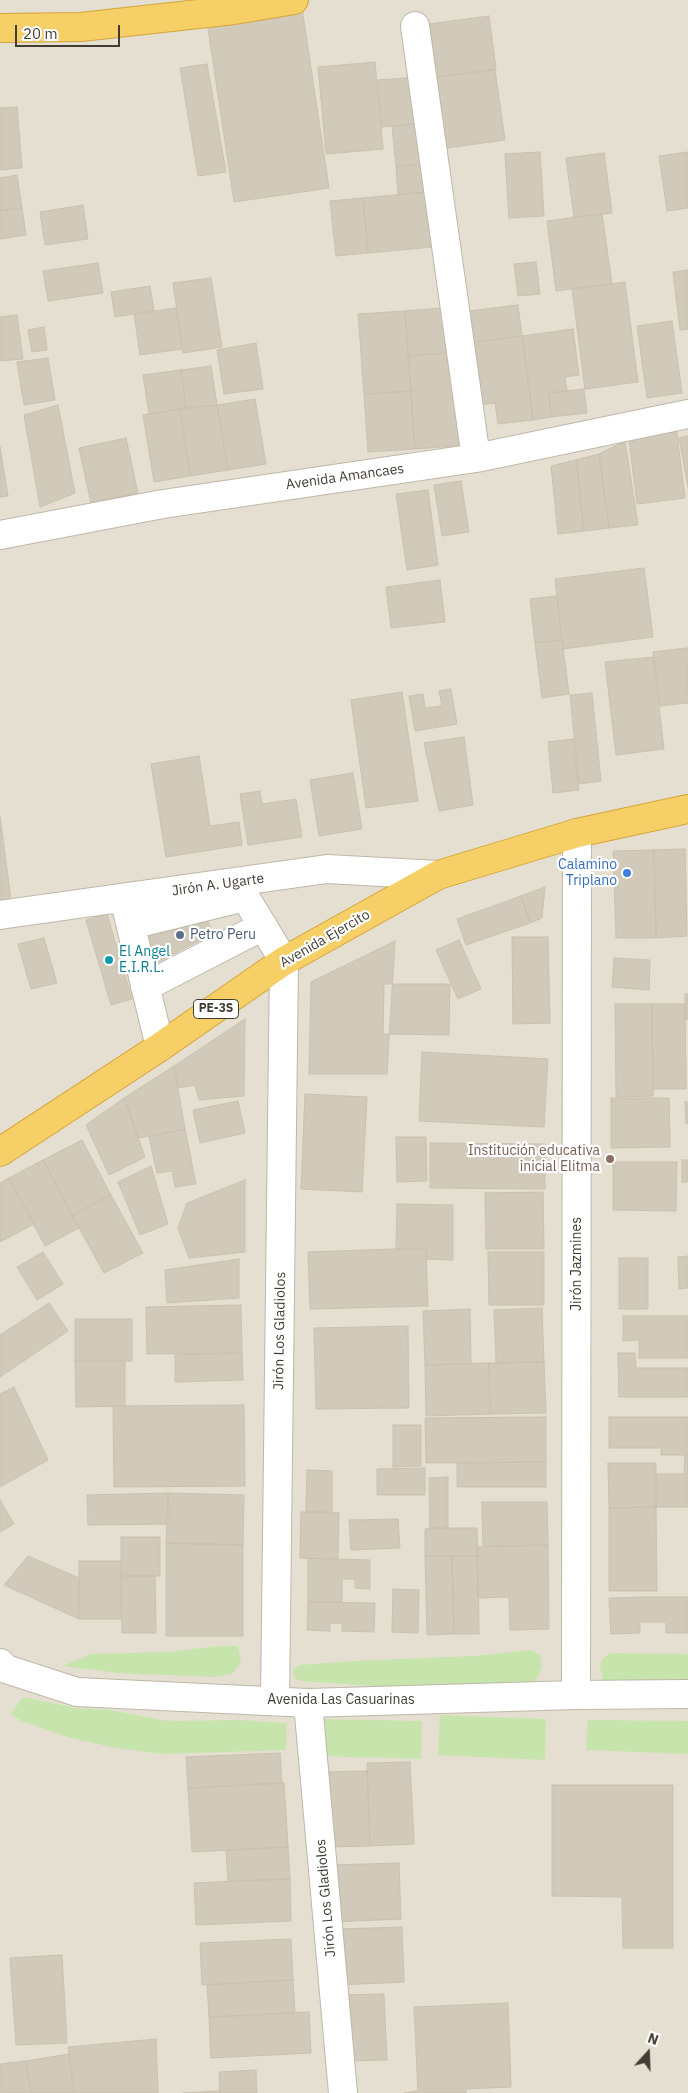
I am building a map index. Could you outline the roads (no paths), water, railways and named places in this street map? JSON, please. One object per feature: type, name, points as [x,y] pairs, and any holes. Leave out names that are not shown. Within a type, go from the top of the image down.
[{"type":"highway","points":[[0,28],[81,27],[234,10],[294,0]]},
{"type":"highway","name":"Avenida Ejercito","points":[[0,1152],[160,1047],[284,961],[438,875],[577,832],[688,809]]},
{"type":"street","points":[[415,26],[476,458]]},
{"type":"street","name":"Avenida Amancaes","points":[[0,535],[163,504],[476,458],[688,414]]},
{"type":"street","name":"Jirón Jazmines","points":[[576,1695],[577,832]]},
{"type":"street","name":"Jirón A. Ugarte","points":[[0,916],[124,898],[241,889],[327,869],[438,875]]},
{"type":"street","points":[[130,925],[241,889],[284,961]]},
{"type":"street","points":[[124,898],[160,1047]]},
{"type":"street","points":[[145,987],[263,926]]},
{"type":"street","name":"Jirón Los Gladiolos","points":[[275,1701],[284,961]]},
{"type":"street","name":"Avenida Las Casuarinas","points":[[0,1663],[6,1668],[77,1692],[308,1703],[576,1695],[688,1694]]},
{"type":"street","name":"Jirón Los Gladiolos","points":[[308,1703],[343,2093]]},
{"type":"place","name":"Calamino Triplano","points":[[627,873]]},
{"type":"place","name":"Petro Peru","points":[[180,935]]},
{"type":"place","name":"El Angel E.I.R.L.","points":[[109,960]]},
{"type":"place","name":"Institución educativa inicial Elitma","points":[[610,1159]]}]
